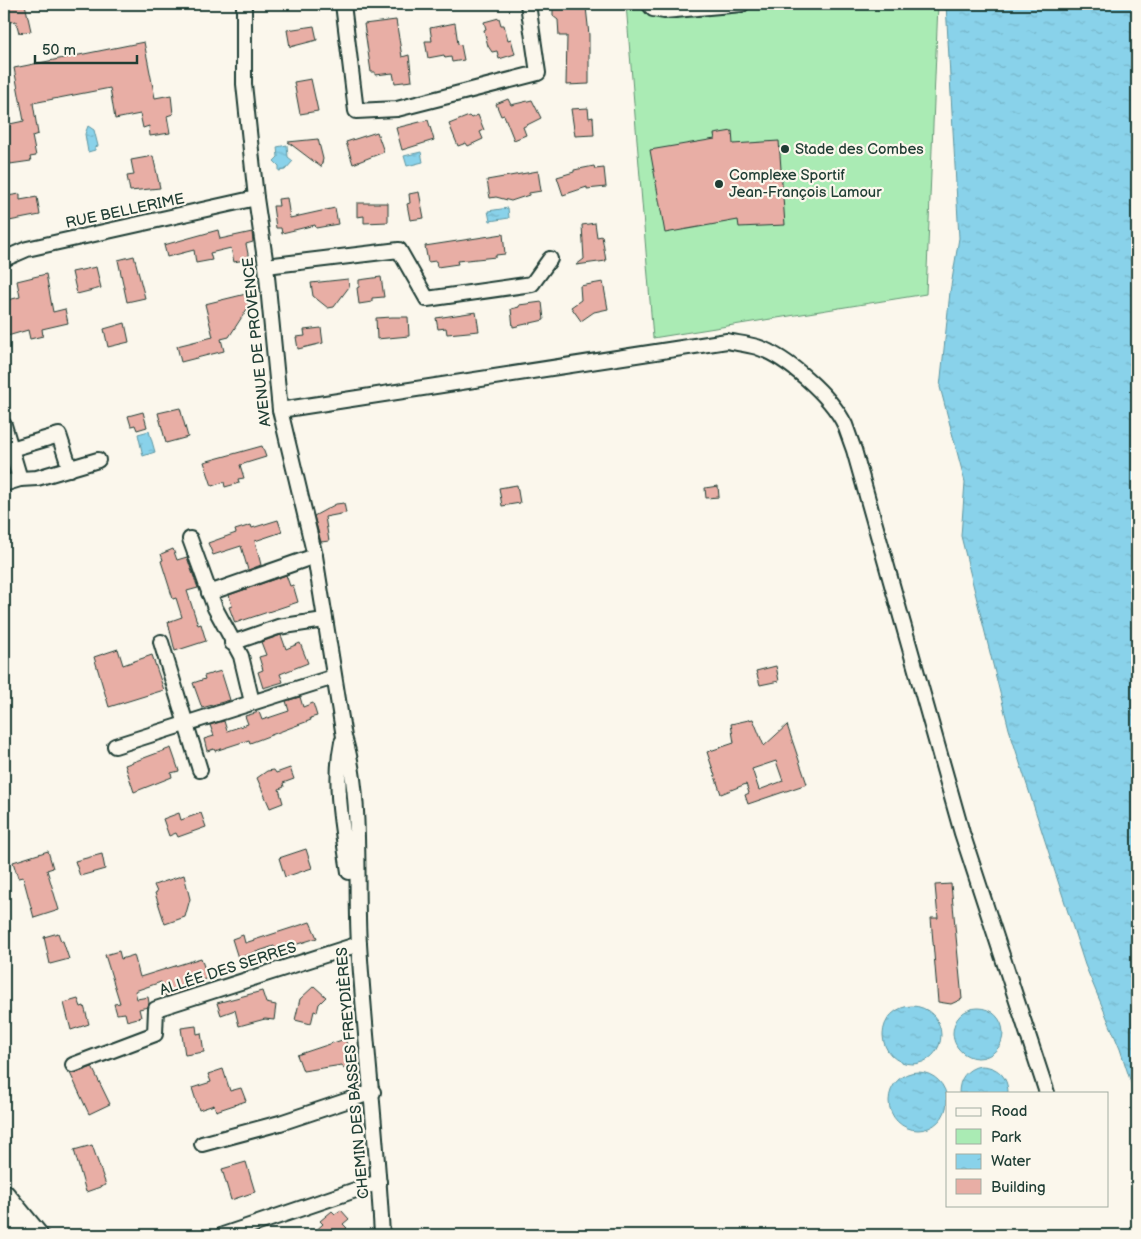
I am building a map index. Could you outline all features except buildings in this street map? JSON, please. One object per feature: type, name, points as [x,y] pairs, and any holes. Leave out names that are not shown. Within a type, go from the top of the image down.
[{"type":"main road","points":[[4,1196],[36,1235]]},
{"type":"main road","points":[[4,1224],[13,1235]]},
{"type":"street","name":"AVENUE DE PROVENCE","points":[[244,4],[244,84],[256,198],[266,266],[280,410],[315,556],[343,734]]},
{"type":"street","points":[[343,4],[356,110],[397,109],[538,73],[528,4]]},
{"type":"street","points":[[649,4],[653,9],[664,11],[742,4]]},
{"type":"street","name":"RUE BELLERIME","points":[[4,259],[26,249],[256,198]]},
{"type":"street","points":[[266,266],[399,250],[427,299],[532,284],[550,259]]},
{"type":"street","points":[[280,410],[727,341],[758,347],[782,361],[808,381],[834,409],[844,424],[854,450],[962,833],[1047,1092]]},
{"type":"street","points":[[4,425],[20,479]]},
{"type":"street","points":[[11,449],[59,435],[70,469]]},
{"type":"street","points":[[4,484],[20,479],[38,478],[98,460]]},
{"type":"street","points":[[190,539],[208,593],[245,667],[252,702]]},
{"type":"street","points":[[208,593],[315,556]]},
{"type":"street","points":[[232,643],[278,627],[324,620]]},
{"type":"street","points":[[161,642],[200,770]]},
{"type":"street","points":[[115,746],[186,722],[334,677]]},
{"type":"street","name":"CHEMIN DES BASSES FREYDIÈRES","points":[[343,734],[348,749],[354,803],[359,944],[373,1092],[382,1235]]},
{"type":"street","name":"ALLÉE DES SERRES","points":[[73,1065],[155,1034],[156,1009],[359,944]]},
{"type":"street","points":[[202,1144],[280,1123],[373,1092]]},
{"type":"street","points":[[223,1235],[379,1182]]},
{"type":"green space","name":"Stade des Combes","points":[[626,4],[938,4],[926,294],[653,338]]},
{"type":"water","points":[[946,4],[1137,4],[1137,1101],[1120,1049],[1085,965],[1009,729],[961,536],[965,482],[940,387],[950,292],[959,238]]},
{"type":"water","points":[[88,126],[94,130],[98,146],[95,147],[95,150],[88,152],[85,134]]},
{"type":"water","points":[[287,145],[288,157],[293,161],[285,170],[279,171],[279,166],[274,161],[278,157],[277,147]]},
{"type":"water","points":[[421,152],[423,162],[407,166],[404,156]]},
{"type":"water","points":[[508,208],[509,218],[490,221],[488,211]]},
{"type":"water","points":[[149,431],[155,452],[143,456],[138,434]]},
{"type":"water","points":[[912,1006],[928,1011],[936,1019],[941,1035],[936,1051],[928,1059],[912,1064],[896,1059],[888,1051],[883,1035],[888,1019],[896,1011]]},
{"type":"water","points":[[973,1008],[983,1008],[996,1015],[1003,1028],[1003,1038],[996,1051],[983,1058],[973,1058],[964,1054],[957,1047],[953,1038],[953,1028],[957,1019],[964,1012]]},
{"type":"water","points":[[986,1066],[1000,1073],[1004,1077],[1008,1092],[959,1092],[960,1083],[964,1075],[975,1067]]},
{"type":"water","points":[[912,1073],[924,1073],[934,1077],[944,1090],[946,1107],[942,1117],[934,1125],[924,1129],[912,1129],[902,1125],[894,1117],[890,1107],[890,1095],[894,1085],[902,1077]]},
{"type":"place","name":"Stade des Combes","points":[[785,149]]},
{"type":"place","name":"Complexe Sportif Jean-François Lamour","points":[[719,184]]}]
